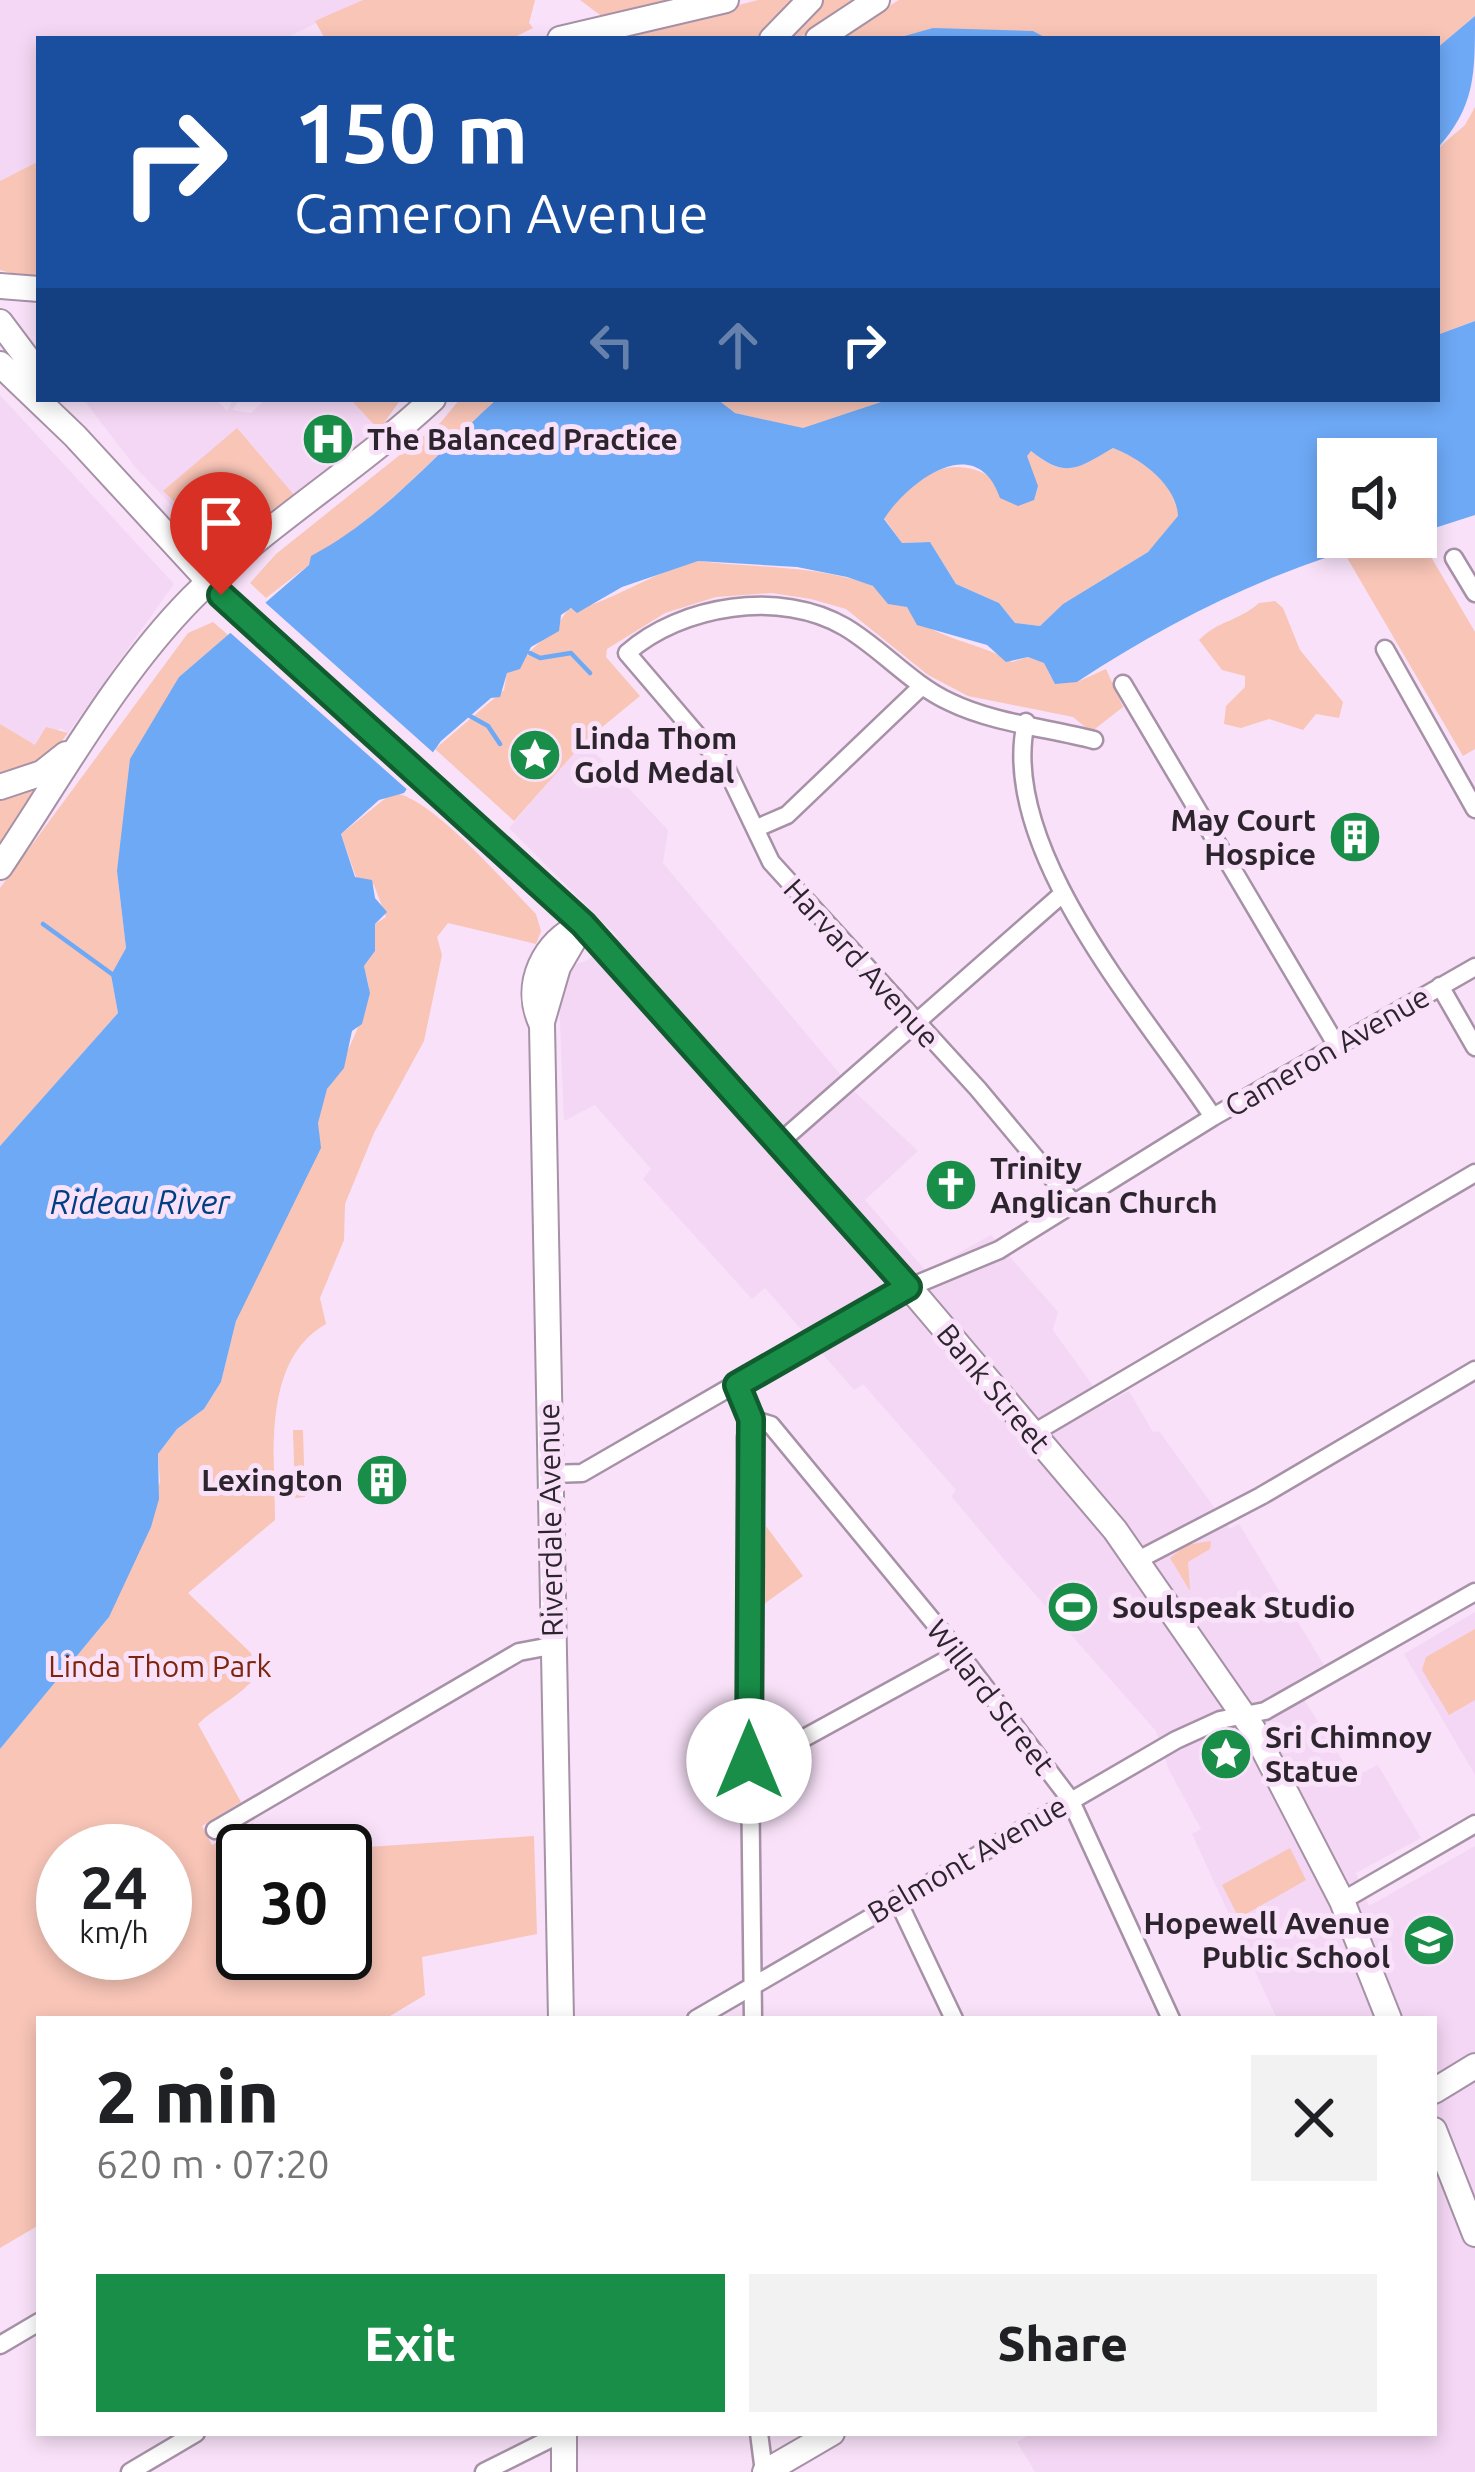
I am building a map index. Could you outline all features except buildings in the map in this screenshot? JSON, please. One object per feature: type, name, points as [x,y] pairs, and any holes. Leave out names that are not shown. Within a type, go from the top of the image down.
[{"type":"main road","points":[[573,36],[726,0]]},
{"type":"main road","points":[[775,36],[810,0]]},
{"type":"main road","points":[[823,36],[877,0]]},
{"type":"main road","points":[[0,286],[36,290]]},
{"type":"main road","points":[[0,322],[36,370]]},
{"type":"main road","points":[[1,368],[36,330]]},
{"type":"main road","name":"Bank Street","points":[[1,368],[36,400]]},
{"type":"main road","name":"Bank Street","points":[[38,402],[75,436],[208,583],[454,801],[583,924],[908,1287],[1138,1560],[1244,1713],[1342,1901],[1388,2016]]},
{"type":"main road","name":"Bank Street","points":[[55,402],[75,436]]},
{"type":"main road","points":[[399,430],[410,402]]},
{"type":"main road","points":[[0,867],[87,737],[208,583],[430,402]]},
{"type":"main road","points":[[0,787],[42,773],[87,737]]},
{"type":"main road","name":"Riverdale Avenue","points":[[561,2016],[542,1022],[533,992],[547,952],[560,935],[583,924]]},
{"type":"main road","points":[[1437,2089],[1475,2066]]},
{"type":"main road","points":[[1437,2138],[1475,2234]]},
{"type":"main road","points":[[562,2436],[564,2472]]},
{"type":"main road","points":[[765,2472],[827,2436]]},
{"type":"street","points":[[1454,558],[1475,593]]},
{"type":"street","name":"Harvard Avenue","points":[[922,686],[839,623],[787,610],[741,608],[688,616],[663,627],[628,653],[660,698],[727,770],[771,862],[1074,1204]]},
{"type":"street","points":[[1385,649],[1475,809]]},
{"type":"street","points":[[1124,684],[1336,1046]]},
{"type":"street","points":[[757,828],[787,815],[922,686],[969,710],[1094,740]]},
{"type":"street","points":[[1026,722],[1024,778],[1060,896],[1213,1117]]},
{"type":"street","points":[[779,1143],[1060,896]]},
{"type":"street","name":"Cameron Avenue","points":[[550,1474],[582,1473],[908,1287],[999,1250],[1213,1117],[1475,967]]},
{"type":"street","points":[[1440,986],[1475,1046]]},
{"type":"street","points":[[1032,1434],[1475,1173]]},
{"type":"street","points":[[1138,1560],[1261,1496],[1475,1370]]},
{"type":"street","points":[[737,1385],[751,1419],[753,2016]]},
{"type":"street","name":"Willard Street","points":[[751,1419],[771,1425],[959,1653],[1070,1799],[1170,2016]]},
{"type":"street","name":"Belmont Avenue","points":[[701,2016],[1176,1740],[1244,1713],[1265,1712],[1475,1592]]},
{"type":"street","points":[[215,1829],[519,1652],[551,1646]]},
{"type":"street","points":[[749,1761],[764,1760],[959,1653]]},
{"type":"street","points":[[1342,1901],[1475,1824]]},
{"type":"street","points":[[897,1899],[953,2016]]},
{"type":"street","points":[[0,2345],[36,2324]]},
{"type":"street","points":[[130,2472],[191,2436]]},
{"type":"street","points":[[484,2472],[556,2436]]},
{"type":"street","points":[[759,2436],[765,2472]]},
{"type":"shaded area","points":[[0,0],[363,0],[290,36],[36,36],[36,163],[0,181]]},
{"type":"shaded area","points":[[0,395],[174,584],[68,733],[61,728],[35,746],[0,724]]},
{"type":"shaded area","points":[[85,402],[219,402],[227,411],[232,402],[238,402],[232,410],[251,413],[263,402],[353,402],[379,430],[351,458],[225,549],[210,545],[136,468]]},
{"type":"shaded area","points":[[584,741],[668,830],[663,863],[856,1093],[918,1151],[865,1200],[926,1271],[991,1235],[1058,1312],[1053,1330],[1106,1404],[1129,1391],[1153,1432],[1159,1431],[1230,1529],[1239,1524],[1324,1665],[1293,1682],[1353,1777],[1378,1765],[1421,1838],[1356,1873],[1369,1906],[1475,1846],[1475,2472],[1035,2472],[1017,2442],[1027,2436],[1437,2436],[1437,2016],[1276,2016],[1192,1834],[1201,1829],[1169,1770],[1156,1731],[1002,1557],[951,1496],[956,1490],[863,1384],[854,1390],[765,1288],[752,1299],[643,1179],[651,1169],[595,1105],[564,1121],[559,1000],[570,966],[586,961],[618,937],[509,828]]},
{"type":"shaded area","points":[[1475,1612],[1475,1775],[1404,1654]]},
{"type":"green space","points":[[363,0],[535,0],[529,23],[533,28],[517,36],[323,36],[315,21]]},
{"type":"green space","points":[[580,0],[678,0],[604,18]]},
{"type":"green space","points":[[758,0],[854,0],[802,36],[620,36]]},
{"type":"green space","points":[[899,0],[1475,0],[1475,16],[1440,45],[1440,36],[1042,36],[1032,31],[842,36]]},
{"type":"green space","points":[[1475,107],[1475,321],[1440,334],[1440,146],[1465,125]]},
{"type":"green space","points":[[36,163],[36,277],[32,279],[0,270],[0,181]]},
{"type":"green space","points":[[353,402],[399,402],[379,430]]},
{"type":"green space","points":[[458,402],[494,402],[386,504],[312,556],[309,565],[266,598],[250,583],[276,554],[441,422]]},
{"type":"green space","points":[[721,402],[881,402],[803,429],[735,413]]},
{"type":"green space","points":[[237,428],[294,495],[220,545],[163,491]]},
{"type":"green space","points":[[1113,448],[1134,458],[1164,483],[1179,516],[1148,552],[1063,604],[1040,626],[1015,623],[999,603],[956,584],[930,542],[902,543],[884,518],[919,480],[947,468],[962,467],[994,479],[1031,451],[1053,465],[1071,468]]},
{"type":"green space","points":[[1347,558],[1432,558],[1475,632],[1475,749],[1463,756]]},
{"type":"green space","points":[[698,561],[805,570],[868,584],[908,607],[938,632],[1012,662],[1028,657],[1045,663],[1051,677],[1077,682],[1106,669],[1123,707],[1091,732],[1073,717],[968,696],[928,675],[846,609],[772,593],[716,597],[665,613],[607,649],[606,657],[640,696],[584,742],[514,821],[435,749],[504,690],[507,673],[557,626],[568,609],[595,603]]},
{"type":"green space","points":[[1275,601],[1283,608],[1300,650],[1343,702],[1339,718],[1316,714],[1303,730],[1269,719],[1241,728],[1224,724],[1226,706],[1245,687],[1245,676],[1222,670],[1199,640],[1259,603]]},
{"type":"green space","points":[[213,622],[228,635],[179,677],[117,871],[126,948],[111,975],[118,1013],[0,1146],[0,888],[188,633]]},
{"type":"green space","points":[[0,724],[35,745],[46,727],[68,733],[46,761],[0,782]]},
{"type":"green space","points":[[56,772],[0,849],[0,795]]},
{"type":"green space","name":"Linda Thom Park","points":[[392,793],[407,797],[446,824],[536,914],[541,931],[536,944],[448,923],[437,937],[442,955],[424,1041],[374,1133],[345,1204],[344,1240],[320,1298],[326,1324],[305,1340],[281,1386],[274,1440],[275,1520],[188,1593],[251,1653],[256,1676],[198,1724],[241,1802],[202,1826],[212,1845],[216,1843],[216,1980],[372,1980],[372,1847],[534,1836],[537,1934],[422,1957],[425,1995],[390,2016],[36,2016],[36,2227],[0,2248],[0,1749],[109,1617],[160,1482],[158,1454],[177,1429],[204,1409],[221,1382],[236,1321],[327,1089],[367,1002],[364,966],[375,951],[375,924],[386,917],[374,885],[356,877],[341,834]]},
{"type":"green space","points":[[293,1430],[303,1430],[305,1497],[295,1498]]},
{"type":"green space","points":[[766,1526],[803,1576],[764,1604]]},
{"type":"green space","points":[[1211,1541],[1210,1549],[1188,1562],[1190,1591],[1170,1558],[1186,1545]]},
{"type":"green space","points":[[1475,1629],[1475,1700],[1449,1715],[1422,1670],[1426,1657]]},
{"type":"green space","points":[[1290,1848],[1306,1880],[1239,1918],[1222,1885]]},
{"type":"water","points":[[1475,16],[1466,104],[1440,145],[1440,45]]},
{"type":"water","points":[[933,28],[1033,31],[1042,36],[905,36]]},
{"type":"water","name":"Rideau River","points":[[1475,321],[1475,515],[1437,527],[1437,438],[1317,438],[1317,558],[1326,558],[1192,615],[1077,682],[1055,684],[1044,663],[1028,657],[1006,662],[987,645],[917,625],[907,607],[888,604],[873,586],[797,567],[698,561],[622,587],[577,613],[571,608],[561,615],[559,631],[531,647],[520,669],[507,673],[500,697],[491,698],[441,741],[404,793],[379,800],[341,834],[355,877],[372,880],[375,898],[387,912],[375,924],[375,951],[364,966],[370,993],[362,1024],[352,1031],[344,1068],[327,1089],[318,1123],[321,1148],[236,1321],[221,1382],[204,1409],[177,1429],[158,1454],[159,1499],[151,1527],[109,1617],[0,1749],[0,1146],[118,1013],[111,975],[126,948],[117,871],[130,759],[179,677],[309,565],[311,556],[385,504],[494,402],[721,402],[735,413],[803,428],[881,402],[1440,402],[1440,334]],"holes":[[[1113,448],[1164,483],[1178,516],[1148,552],[1063,604],[1040,626],[1015,623],[999,603],[956,584],[930,542],[902,543],[884,519],[926,477],[960,464],[976,467],[989,478],[1000,498],[1018,506],[1034,500],[1038,486],[1027,456],[1031,451],[1054,465],[1072,468]]]},
{"type":"pier","points":[[259,597],[437,756],[411,793],[226,629]]},
{"type":"waterway","points":[[530,653],[540,658],[571,653],[590,673]]},
{"type":"waterway","points":[[470,716],[488,726],[500,744]]},
{"type":"waterway","points":[[43,924],[116,977]]},
{"type":"place","name":"The Balanced Practice","points":[[328,439]]},
{"type":"place","name":"Linda Thom Gold Medal","points":[[535,755]]},
{"type":"place","name":"May Court Hospice","points":[[1355,837]]},
{"type":"place","name":"Trinity Anglican Church","points":[[951,1185]]},
{"type":"place","name":"Lexington","points":[[382,1480]]},
{"type":"place","name":"Soulspeak Studio","points":[[1073,1607]]},
{"type":"place","name":"Sri Chimnoy Statue","points":[[1226,1754]]},
{"type":"place","name":"Hopewell Avenue Public School","points":[[1429,1940]]},
{"type":"route","points":[[221,595],[454,801],[583,924],[908,1287],[737,1385],[751,1419],[746,1437],[749,1761]]}]
